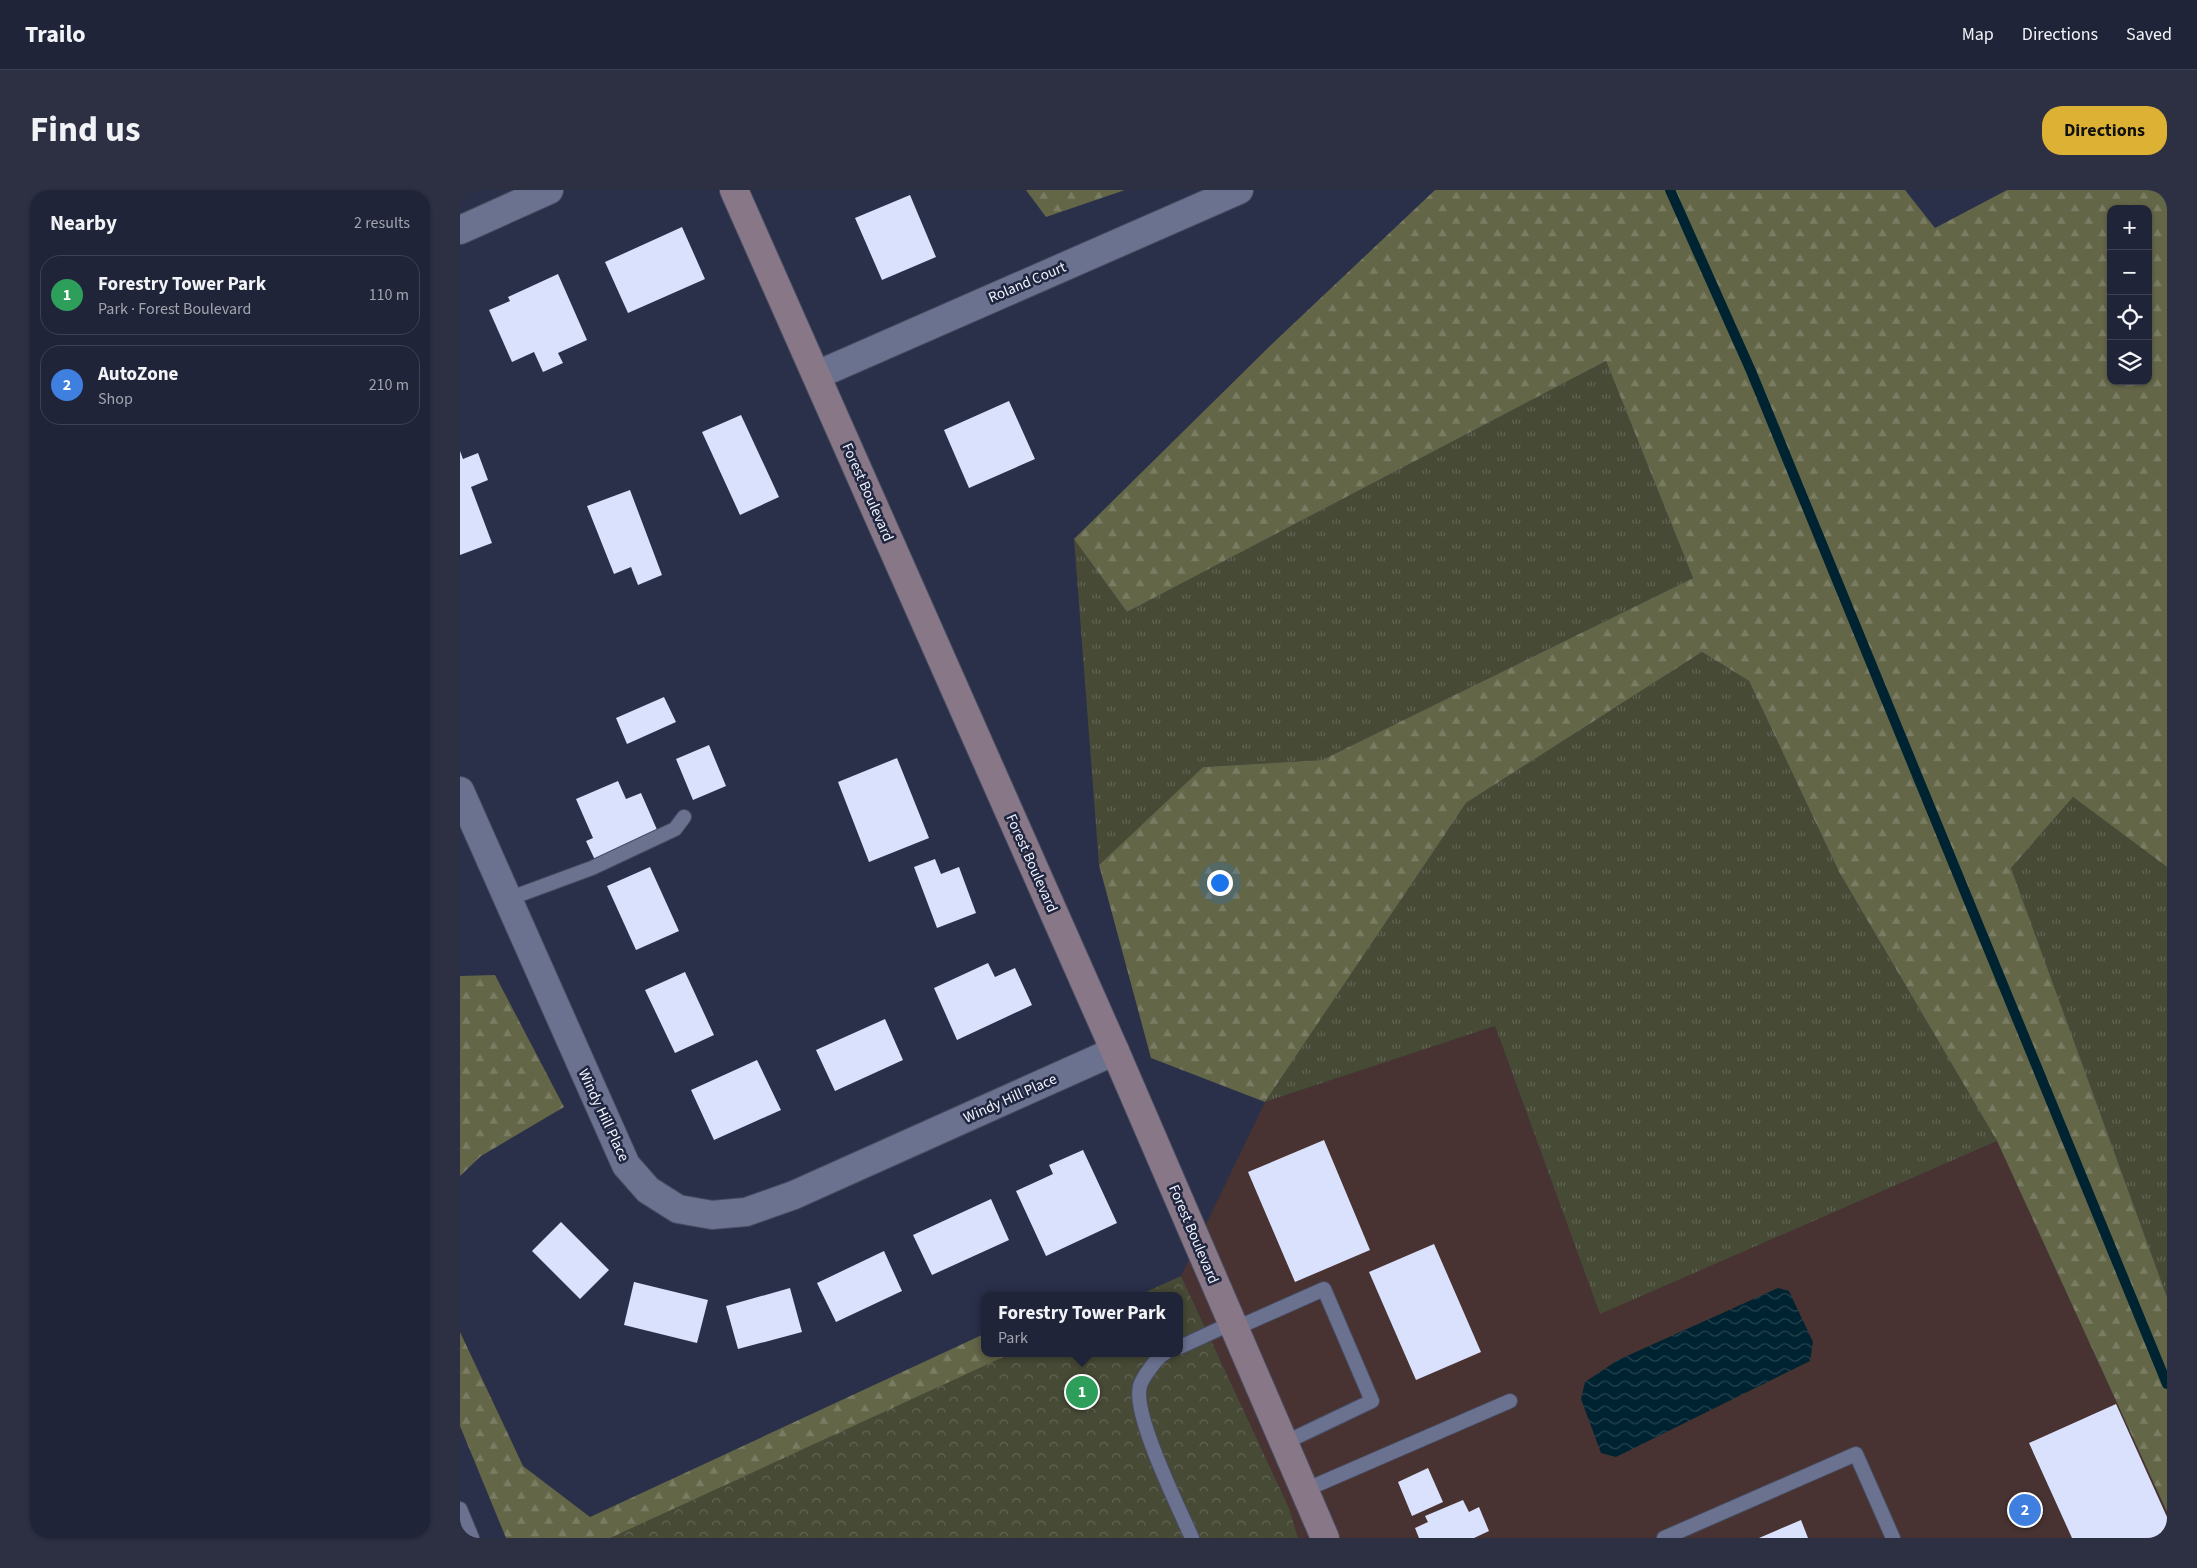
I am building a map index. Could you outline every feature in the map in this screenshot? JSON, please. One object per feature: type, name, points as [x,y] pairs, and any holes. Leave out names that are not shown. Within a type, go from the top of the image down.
[{"type":"street","points":[[460,230],[549,190]]},
{"type":"street","name":"Forest Boulevard","points":[[734,190],[1115,1051],[1325,1538]]},
{"type":"street","name":"Roland Court","points":[[816,375],[1239,190]]},
{"type":"street","name":"Windy Hill Place","points":[[460,791],[626,1165],[648,1190],[678,1209],[712,1215],[746,1212],[794,1195],[1115,1051]]},
{"type":"lane","points":[[508,899],[592,868],[675,830],[684,817]]},
{"type":"lane","points":[[1183,1346],[1324,1290],[1372,1401],[1284,1443]]},
{"type":"lane","points":[[1158,1357],[1140,1386],[1142,1421],[1192,1538]]},
{"type":"lane","points":[[1304,1490],[1510,1401]]},
{"type":"lane","points":[[1664,1538],[1856,1454],[1893,1538]]},
{"type":"lane","points":[[460,1510],[472,1538]]},
{"type":"shaded area","points":[[1495,1026],[1600,1313],[1997,1141],[2167,1512],[2167,1538],[1298,1538],[1289,1508],[1181,1276],[1265,1102]]},
{"type":"green space","points":[[1026,190],[1125,190],[1046,217]]},
{"type":"green space","points":[[1435,190],[1905,190],[1935,228],[2007,190],[2167,190],[2167,867],[2073,797],[2011,868],[2167,1297],[2167,1512],[1997,1141],[1839,872],[1749,681],[1702,652],[1466,803],[1265,1102],[1151,1058],[1099,865],[1203,767],[1322,760],[1693,578],[1606,361],[1127,612],[1074,539],[1272,344]]},
{"type":"green space","points":[[1606,361],[1693,578],[1322,760],[1203,767],[1099,865],[1074,539],[1127,612]]},
{"type":"green space","points":[[1702,652],[1749,681],[1839,872],[1997,1141],[1600,1314],[1495,1026],[1265,1102],[1466,803]]},
{"type":"green space","points":[[2073,797],[2167,867],[2167,1297],[2011,868]]},
{"type":"green space","points":[[495,975],[564,1107],[481,1156],[460,1176],[460,976]]},
{"type":"green space","points":[[1181,1276],[1289,1508],[1298,1538],[610,1538],[1003,1357],[1183,1357],[1183,1292],[1146,1292]]},
{"type":"green space","points":[[460,1332],[523,1466],[590,1517],[981,1335],[981,1357],[1085,1357],[1094,1538],[506,1538],[460,1426]]},
{"type":"water","points":[[1778,1288],[1789,1291],[1813,1342],[1810,1361],[1616,1457],[1601,1453],[1581,1399],[1585,1382],[1618,1360]]},
{"type":"building","points":[[910,195],[936,257],[882,280],[855,218]]},
{"type":"building","points":[[682,227],[705,279],[628,313],[605,262]]},
{"type":"building","points":[[558,274],[587,340],[558,353],[563,363],[543,372],[534,352],[512,362],[489,310],[510,301],[508,297]]},
{"type":"building","points":[[1009,401],[1035,459],[969,488],[944,430]]},
{"type":"building","points":[[741,415],[779,497],[740,515],[702,432]]},
{"type":"building","points":[[460,451],[463,459],[478,453],[488,480],[471,487],[492,543],[460,555]]},
{"type":"building","points":[[630,490],[662,575],[638,585],[631,567],[614,574],[587,506]]},
{"type":"building","points":[[664,697],[676,722],[627,744],[616,718]]},
{"type":"building","points":[[709,745],[726,786],[693,800],[676,759]]},
{"type":"building","points":[[897,758],[929,838],[869,862],[838,782]]},
{"type":"building","points":[[618,781],[626,799],[641,793],[658,832],[595,860],[586,841],[593,838],[576,799]]},
{"type":"building","points":[[935,859],[941,874],[959,867],[976,913],[937,928],[914,867]]},
{"type":"building","points":[[650,867],[679,931],[636,950],[607,886]]},
{"type":"building","points":[[988,963],[995,977],[1015,968],[1032,1005],[957,1040],[934,988]]},
{"type":"building","points":[[685,972],[714,1035],[675,1053],[645,990]]},
{"type":"building","points":[[885,1019],[903,1060],[835,1091],[816,1050]]},
{"type":"building","points":[[757,1060],[781,1110],[714,1140],[691,1090]]},
{"type":"building","points":[[1324,1140],[1370,1250],[1295,1282],[1248,1172]]},
{"type":"building","points":[[1083,1150],[1117,1223],[1046,1256],[1016,1191],[1053,1174],[1049,1165]]},
{"type":"building","points":[[991,1199],[1009,1240],[932,1275],[913,1235]]},
{"type":"building","points":[[561,1222],[609,1270],[580,1299],[532,1251]]},
{"type":"building","points":[[1434,1244],[1481,1352],[1416,1380],[1369,1272]]},
{"type":"building","points":[[884,1251],[902,1291],[836,1322],[817,1283]]},
{"type":"building","points":[[634,1282],[708,1300],[697,1343],[624,1325]]},
{"type":"building","points":[[790,1288],[802,1332],[738,1349],[726,1306]]},
{"type":"building","points":[[2116,1404],[2167,1517],[2167,1538],[2072,1538],[2029,1443]]},
{"type":"building","points":[[1428,1468],[1443,1502],[1412,1516],[1398,1482]]},
{"type":"building","points":[[1463,1500],[1469,1512],[1479,1507],[1489,1531],[1474,1538],[1419,1538],[1415,1528],[1428,1522],[1425,1516]]},
{"type":"building","points":[[1801,1520],[1808,1538],[1759,1538]]},
{"type":"waterway","points":[[1670,190],[1751,371],[2167,1384]]},
{"type":"place","name":"Forestry Tower Park","points":[[1082,1392]]},
{"type":"place","name":"AutoZone","points":[[2025,1510]]}]
